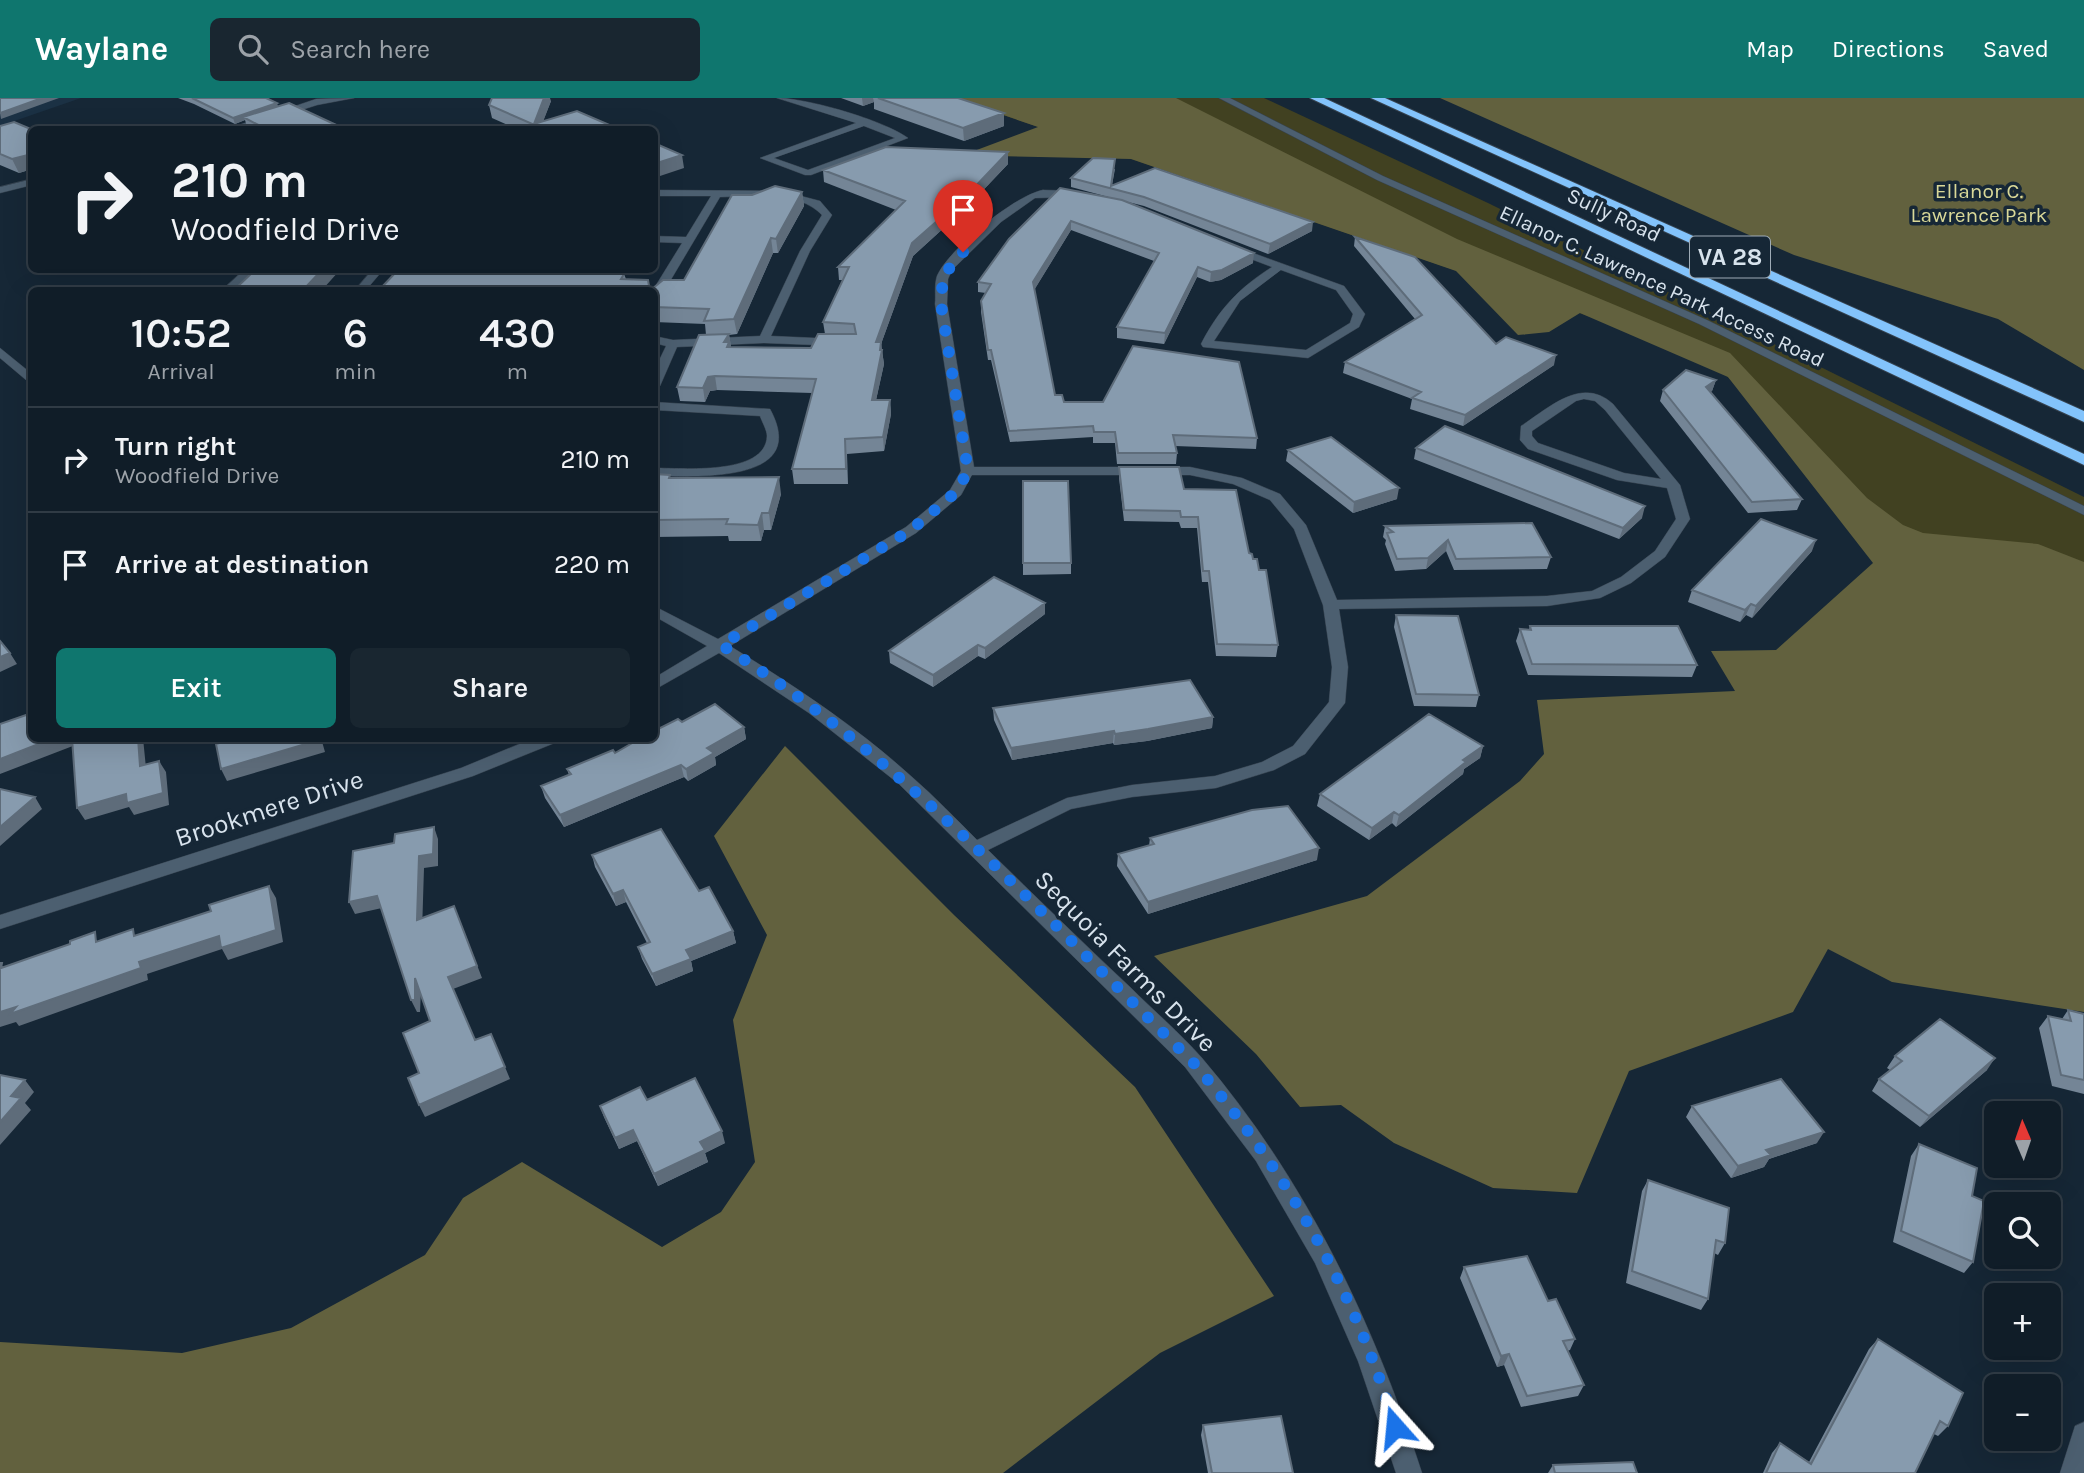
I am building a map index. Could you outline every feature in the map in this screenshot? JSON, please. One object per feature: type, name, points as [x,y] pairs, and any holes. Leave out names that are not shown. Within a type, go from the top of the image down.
[{"type":"highway","name":"Sully Road","points":[[1315,98],[2084,460]]},
{"type":"highway","name":"Sully Road","points":[[1376,98],[2084,417]]},
{"type":"street","points":[[239,126],[313,100],[350,98]]},
{"type":"street","points":[[781,98],[800,100],[863,123],[903,138],[808,173],[765,158],[863,123]]},
{"type":"street","name":"Ellanor C. Lawrence Park Access Road","points":[[1223,98],[1380,178],[1703,322],[2084,511]]},
{"type":"street","points":[[0,190],[28,183]]},
{"type":"street","points":[[658,683],[911,530],[956,492],[968,471],[941,304],[943,276],[951,263],[1009,208],[1027,197],[1046,192],[1097,199]]},
{"type":"street","points":[[658,193],[782,194],[816,204],[827,215],[805,251],[764,340]]},
{"type":"street","points":[[658,291],[717,194]]},
{"type":"street","points":[[658,239],[688,240]]},
{"type":"street","points":[[1217,243],[1340,288],[1359,314],[1355,325],[1308,354],[1207,344],[1223,309],[1249,286],[1279,267]]},
{"type":"street","points":[[230,287],[247,273]]},
{"type":"street","points":[[363,287],[375,273]]},
{"type":"street","points":[[658,340],[673,344],[764,340],[851,343]]},
{"type":"street","points":[[658,377],[673,344]]},
{"type":"street","points":[[0,352],[28,377]]},
{"type":"street","points":[[1331,605],[1547,601],[1595,595],[1626,580],[1660,554],[1683,519],[1673,485],[1599,398],[1584,395],[1572,398],[1526,429],[1525,437],[1533,446],[1622,477],[1673,485]]},
{"type":"street","points":[[658,407],[765,412],[772,425],[774,443],[761,461],[742,470],[658,472]]},
{"type":"street","points":[[968,471],[1190,471],[1237,481],[1275,497],[1301,528],[1331,605],[1340,667],[1337,703],[1299,750],[1268,766],[1216,782],[1132,791],[1067,804],[975,849]]},
{"type":"street","name":"Sequoia Farms Drive","points":[[658,612],[721,645],[803,697],[905,780],[1192,1061],[1229,1103],[1267,1155],[1310,1226],[1350,1306],[1388,1403],[1409,1473]]},
{"type":"street","name":"Brookmere Drive","points":[[0,922],[467,772],[541,742]]},
{"type":"street","points":[[2073,1473],[2084,1435]]},
{"type":"shaded area","points":[[0,98],[81,98],[0,126]]},
{"type":"shaded area","points":[[954,98],[1264,98],[1488,203],[2084,497],[2084,759],[1710,358]]},
{"type":"green space","points":[[954,98],[1176,98],[1457,239],[1730,353],[1867,498],[1903,525],[1923,533],[2038,544],[2084,562],[2084,1012],[1892,982],[1828,949],[1793,1012],[1629,1071],[1577,1193],[1493,1188],[1394,1143],[1341,1105],[1300,1107],[1256,1054],[1154,956],[1367,896],[1520,781],[1544,754],[1537,700],[1735,691],[1711,651],[1776,650],[1873,563],[1728,377],[1580,313],[1549,332],[1518,335],[1456,271],[1131,159],[995,156],[974,151],[1038,127]]},
{"type":"green space","name":"Ellanor C. Lawrence Park","points":[[1440,98],[2084,98],[2084,370],[1998,319],[1794,255]]},
{"type":"green space","points":[[785,746],[954,915],[1135,1087],[1274,1296],[1160,1353],[1003,1473],[0,1473],[0,1342],[182,1353],[291,1328],[425,1255],[463,1198],[522,1162],[662,1247],[721,1212],[755,1162],[733,1020],[767,935],[714,836]]},
{"type":"building","points":[[0,98],[42,98],[0,113]]},
{"type":"building","points":[[192,98],[266,98],[277,103],[233,118]]},
{"type":"building","points":[[492,98],[544,98],[534,124],[577,111],[612,126],[537,126],[489,105]]},
{"type":"building","points":[[878,98],[958,98],[1004,113],[963,128]]},
{"type":"building","points":[[289,103],[338,126],[260,126],[243,117]]},
{"type":"building","points":[[14,122],[28,128],[28,155],[12,159],[0,154],[0,126]]},
{"type":"building","points":[[658,145],[682,155],[658,163]]},
{"type":"building","points":[[886,147],[1008,152],[970,192],[912,243],[876,342],[881,342],[882,350],[872,400],[890,400],[883,437],[845,439],[846,469],[792,469],[816,379],[715,376],[708,377],[703,388],[677,387],[699,335],[729,334],[724,342],[729,342],[727,347],[811,348],[818,334],[856,334],[854,324],[823,322],[849,267],[838,267],[905,201],[823,170]]},
{"type":"building","points":[[1093,158],[1115,159],[1111,186],[1155,168],[1313,222],[1270,244],[1144,197],[1071,178]]},
{"type":"building","points":[[775,186],[802,192],[776,239],[771,238],[734,319],[704,321],[709,309],[658,307],[658,287],[654,287],[663,280],[684,280],[732,195],[752,195]]},
{"type":"building","points":[[1060,188],[1122,200],[1254,253],[1222,270],[1211,272],[1198,267],[1165,333],[1117,327],[1159,253],[1071,221],[1033,282],[1055,395],[1062,395],[1064,402],[1103,402],[1133,346],[1239,362],[1257,438],[1173,435],[1177,453],[1118,453],[1115,432],[1094,432],[1093,426],[1009,431],[991,350],[988,350],[981,301],[991,284],[978,282],[1009,239]]},
{"type":"building","points":[[1355,237],[1415,257],[1496,344],[1506,337],[1556,355],[1465,415],[1412,398],[1421,392],[1345,362],[1422,315]]},
{"type":"building","points":[[252,273],[319,273],[306,287],[237,287]]},
{"type":"building","points":[[395,273],[624,274],[621,279],[648,280],[649,286],[382,287]]},
{"type":"building","points":[[1686,370],[1716,380],[1706,387],[1802,499],[1752,502],[1663,390]]},
{"type":"building","points":[[1445,426],[1645,506],[1623,528],[1416,448]]},
{"type":"building","points":[[1331,437],[1399,488],[1354,502],[1288,450]]},
{"type":"building","points":[[1119,467],[1179,467],[1184,489],[1236,490],[1249,553],[1253,559],[1257,559],[1259,570],[1266,570],[1278,645],[1217,644],[1209,571],[1203,571],[1198,517],[1181,517],[1180,511],[1124,510]]},
{"type":"building","points":[[658,474],[670,475],[669,478],[779,477],[769,513],[762,513],[758,525],[726,524],[728,519],[658,520]]},
{"type":"building","points":[[1023,481],[1068,481],[1071,563],[1023,563]]},
{"type":"building","points":[[1761,519],[1816,540],[1756,606],[1751,604],[1745,610],[1692,590]]},
{"type":"building","points":[[1532,523],[1551,557],[1456,559],[1448,540],[1428,558],[1397,559],[1387,533],[1393,532],[1385,526]]},
{"type":"building","points":[[994,577],[1045,603],[985,648],[978,645],[933,675],[889,651]]},
{"type":"building","points":[[1396,615],[1458,616],[1479,695],[1416,694]]},
{"type":"building","points":[[1530,626],[1678,626],[1697,665],[1532,664],[1520,629],[1531,630]]},
{"type":"building","points":[[0,641],[10,653],[0,657]]},
{"type":"building","points":[[1190,680],[1213,717],[1011,748],[993,708]]},
{"type":"building","points":[[715,704],[744,727],[707,748],[714,753],[686,769],[681,765],[560,815],[541,786],[571,774],[567,769],[613,750],[615,753],[634,742],[658,742],[658,729],[678,719],[682,722]]},
{"type":"building","points":[[28,714],[28,742],[44,742],[0,759],[0,724]]},
{"type":"building","points":[[1429,714],[1483,746],[1399,815],[1394,812],[1372,828],[1320,794]]},
{"type":"building","points":[[72,742],[138,742],[140,766],[159,761],[163,793],[127,803],[126,794],[77,808]]},
{"type":"building","points":[[222,742],[312,742],[221,769],[216,744]]},
{"type":"building","points":[[0,789],[35,797],[0,827]]},
{"type":"building","points":[[1288,806],[1319,848],[1148,902],[1118,854],[1154,844],[1150,838],[1252,810]]},
{"type":"building","points":[[434,827],[433,854],[419,856],[417,920],[454,906],[477,966],[448,977],[475,1040],[491,1034],[505,1067],[419,1105],[408,1078],[419,1073],[403,1033],[430,1021],[415,978],[415,1000],[411,1000],[377,896],[349,902],[353,851],[394,843],[395,834]]},
{"type":"building","points":[[661,829],[699,891],[709,887],[733,931],[686,950],[691,959],[652,974],[638,947],[650,942],[623,890],[613,894],[592,855]]},
{"type":"building","points":[[269,886],[276,930],[221,948],[219,936],[139,962],[141,968],[10,1014],[16,1007],[0,1012],[0,963],[1,968],[70,944],[70,941],[95,932],[96,942],[133,929],[134,936],[211,911],[209,905]]},
{"type":"building","points":[[2068,1010],[2084,1014],[2084,1080],[2061,1075],[2048,1016],[2071,1021]]},
{"type":"building","points":[[1940,1019],[1995,1058],[1929,1116],[1879,1079],[1902,1061],[1895,1056]]},
{"type":"building","points":[[0,1075],[25,1080],[11,1096],[21,1098],[0,1122]]},
{"type":"building","points":[[695,1078],[722,1131],[700,1142],[705,1150],[654,1174],[633,1130],[615,1138],[600,1106],[640,1087],[647,1100]]},
{"type":"building","points":[[1781,1079],[1824,1132],[1766,1150],[1771,1155],[1738,1166],[1692,1106]]},
{"type":"building","points":[[1919,1144],[1977,1168],[1972,1196],[1984,1201],[1973,1262],[1901,1231]]},
{"type":"building","points":[[1648,1180],[1729,1208],[1725,1243],[1716,1240],[1708,1299],[1632,1271]]},
{"type":"building","points":[[1527,1256],[1548,1301],[1556,1299],[1575,1339],[1563,1341],[1584,1385],[1527,1396],[1509,1354],[1501,1356],[1464,1267]]},
{"type":"building","points":[[1878,1339],[1963,1393],[1948,1426],[1940,1421],[1915,1473],[1766,1473],[1780,1443],[1811,1464]]},
{"type":"building","points":[[1281,1416],[1293,1473],[1212,1473],[1203,1425]]},
{"type":"building","points":[[1633,1462],[1637,1473],[1555,1473],[1553,1465]]},
{"type":"route","points":[[963,252],[951,263],[943,276],[941,304],[968,471],[956,492],[911,530],[721,645],[803,697],[905,780],[1192,1061],[1229,1103],[1267,1155],[1310,1226],[1350,1306],[1395,1427]]}]
